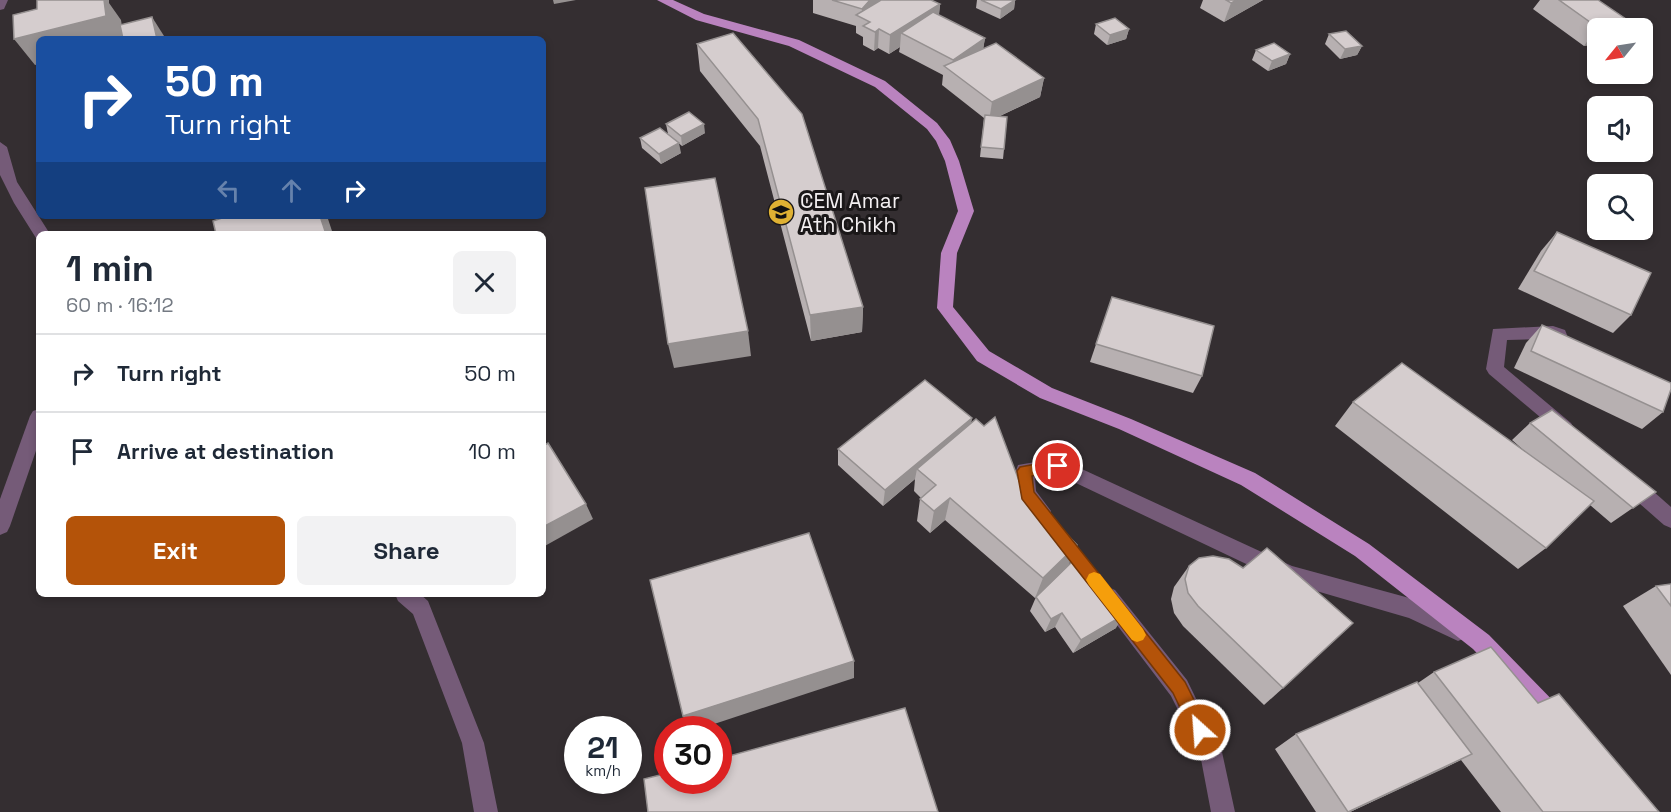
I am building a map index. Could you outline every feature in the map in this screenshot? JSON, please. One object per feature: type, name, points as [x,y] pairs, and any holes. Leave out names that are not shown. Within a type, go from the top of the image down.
[{"type":"main road","points":[[663,0],[700,17],[794,43],[880,84],[932,126],[943,140],[952,161],[966,212],[949,253],[945,308],[982,356],[1046,393],[1125,424],[1248,479],[1362,550],[1481,642],[1569,736]]},
{"type":"street","points":[[0,6],[2,0]]},
{"type":"street","points":[[0,147],[2,164],[18,199],[40,231]]},
{"type":"street","points":[[1573,343],[1553,332],[1499,334],[1495,369],[1577,438]]},
{"type":"street","points":[[0,526],[36,424]]},
{"type":"street","points":[[1056,531],[1027,494],[1025,471],[1058,466],[1289,574],[1413,609],[1481,642]]},
{"type":"street","points":[[1614,469],[1671,519]]},
{"type":"street","points":[[1092,577],[1179,688],[1211,752],[1223,812]]},
{"type":"street","points":[[408,597],[421,608],[473,743],[486,812]]},
{"type":"building","points":[[37,0],[104,0],[106,16],[14,39],[13,15],[37,9]]},
{"type":"building","points":[[832,0],[870,0],[862,9]]},
{"type":"building","points":[[881,0],[931,0],[940,4],[890,35],[879,29],[875,32],[863,26],[870,22],[856,15]]},
{"type":"building","points":[[981,0],[1015,0],[1001,9]]},
{"type":"building","points":[[1559,0],[1598,0],[1625,18],[1587,18],[1587,20]]},
{"type":"building","points":[[933,12],[985,38],[953,60],[901,33]]},
{"type":"building","points":[[152,17],[156,36],[122,36],[120,25]]},
{"type":"building","points":[[1115,18],[1129,29],[1110,35],[1096,24]]},
{"type":"building","points":[[1346,31],[1362,46],[1345,49],[1329,34]]},
{"type":"building","points":[[733,33],[802,114],[863,307],[810,315],[758,119],[697,44]]},
{"type":"building","points":[[996,43],[1044,78],[992,102],[944,66]]},
{"type":"building","points":[[1274,43],[1290,54],[1272,61],[1256,50]]},
{"type":"building","points":[[689,112],[704,124],[681,136],[666,124]]},
{"type":"building","points":[[985,115],[1007,117],[1004,149],[981,147]]},
{"type":"building","points":[[660,128],[679,143],[659,154],[640,138]]},
{"type":"building","points":[[715,178],[748,331],[668,344],[645,188]]},
{"type":"building","points":[[219,219],[321,219],[325,231],[215,231],[213,221]]},
{"type":"building","points":[[1557,232],[1651,273],[1631,315],[1534,271]]},
{"type":"building","points":[[1112,297],[1214,326],[1202,376],[1096,344]]},
{"type":"building","points":[[1542,325],[1671,383],[1663,412],[1531,351]]},
{"type":"building","points":[[1402,363],[1594,501],[1546,548],[1353,402]]},
{"type":"building","points":[[925,380],[972,418],[885,490],[838,449]]},
{"type":"building","points":[[1552,410],[1656,492],[1633,508],[1530,423]]},
{"type":"building","points":[[995,417],[1021,486],[1077,545],[1043,578],[950,498],[934,511],[920,499],[936,485],[917,469],[976,419],[984,426]]},
{"type":"building","points":[[548,443],[586,504],[546,525],[546,444]]},
{"type":"building","points":[[809,533],[854,661],[683,716],[650,580]]},
{"type":"building","points":[[1267,548],[1353,623],[1283,688],[1198,606],[1188,593],[1185,579],[1189,566],[1199,558],[1213,556],[1229,559],[1243,568]]},
{"type":"building","points":[[1079,555],[1124,615],[1081,640],[1062,613],[1051,619],[1036,597]]},
{"type":"building","points":[[1671,584],[1671,606],[1656,586]]},
{"type":"building","points":[[1491,647],[1538,703],[1559,694],[1659,812],[1543,812],[1434,672]]},
{"type":"building","points":[[1417,682],[1472,754],[1348,812],[1296,734]]},
{"type":"building","points":[[905,708],[938,812],[648,812],[644,779],[654,776],[654,794],[732,794],[732,755]]},
{"type":"slow traffic","points":[[1094,580],[1137,635]]},
{"type":"place","name":"CEM Amar Ath Chikh","points":[[781,212]]},
{"type":"route","points":[[1058,466],[1025,471],[1027,494],[1179,688],[1200,730]]}]
